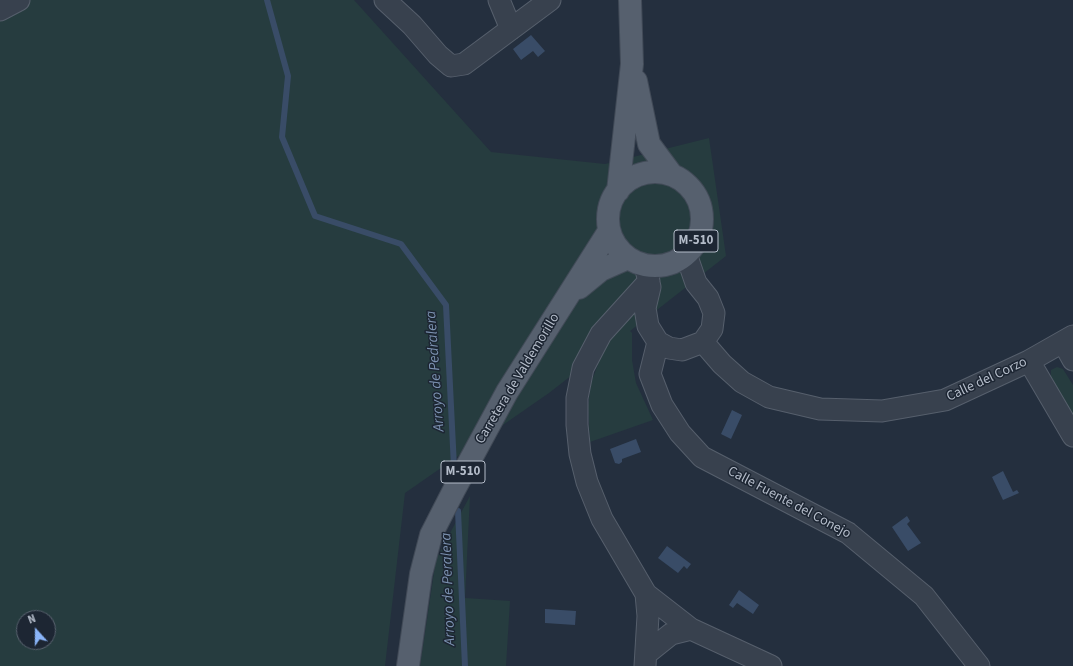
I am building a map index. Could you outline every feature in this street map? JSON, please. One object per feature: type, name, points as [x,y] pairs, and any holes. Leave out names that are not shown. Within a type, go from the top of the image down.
[{"type":"main road","name":"M-510","points":[[618,191],[632,64],[630,0]]},
{"type":"main road","name":"M-510","points":[[632,64],[649,144],[672,175]]},
{"type":"main road","name":"M-510","points":[[657,172],[672,175],[684,182],[693,192],[700,204],[702,218],[700,231],[695,244],[686,254],[674,262],[660,266],[641,268],[620,251],[614,242],[609,231],[608,217],[611,203],[618,191],[629,180],[642,174],[657,172]]},
{"type":"main road","name":"Carretera de Valdemorillo","points":[[408,666],[421,574],[431,535],[507,392],[609,231]]},
{"type":"main road","name":"Carretera de Valdemorillo","points":[[567,297],[601,270],[641,268]]},
{"type":"street","points":[[0,10],[19,0]]},
{"type":"street","points":[[385,0],[412,26],[438,55],[451,66],[464,64],[550,0]]},
{"type":"street","points":[[499,0],[511,29]]},
{"type":"street","points":[[614,320],[633,317],[669,348],[682,350],[703,342],[712,329],[714,313],[708,298],[696,283],[686,254]]},
{"type":"street","points":[[641,268],[614,320],[601,334],[583,368],[577,398],[577,425],[580,454],[587,482],[602,519],[646,594],[691,629],[771,666]]},
{"type":"street","points":[[641,268],[650,287],[645,308],[653,334]]},
{"type":"street","name":"Calle Fuente del Conejo","points":[[653,334],[650,374],[657,393],[662,405],[680,433],[702,457],[848,533],[924,596],[979,666]]},
{"type":"street","points":[[1068,339],[1073,360]]},
{"type":"street","name":"Calle del Corzo","points":[[703,342],[722,364],[742,382],[769,397],[820,409],[882,411],[945,400],[1029,361],[1068,339]]},
{"type":"street","points":[[1029,361],[1073,436]]},
{"type":"street","points":[[645,660],[648,616],[646,594]]},
{"type":"street","points":[[645,660],[671,634],[691,629]]},
{"type":"green space","points":[[0,0],[354,0],[491,152],[605,164],[709,138],[726,256],[630,331],[632,333],[632,360],[636,383],[653,420],[590,442],[588,406],[591,383],[603,351],[549,393],[405,493],[385,666],[0,666]]},
{"type":"green space","points":[[1057,367],[1063,369],[1073,385],[1073,416],[1051,377],[1051,370]]},
{"type":"green space","points":[[470,496],[465,598],[510,601],[506,666],[420,666],[436,559]]},
{"type":"water","points":[[531,35],[545,51],[538,57],[533,51],[521,60],[513,49]]},
{"type":"water","points":[[732,410],[742,415],[731,439],[721,434]]},
{"type":"water","points":[[636,439],[641,452],[622,459],[622,462],[619,464],[615,463],[610,449]]},
{"type":"water","points":[[1003,471],[1013,492],[1017,490],[1019,493],[1003,500],[992,477]]},
{"type":"water","points":[[907,516],[910,521],[907,524],[921,543],[908,551],[892,527]]},
{"type":"water","points":[[667,546],[691,564],[687,569],[684,566],[678,573],[658,558]]},
{"type":"water","points":[[739,590],[759,605],[753,614],[737,603],[733,608],[729,605]]},
{"type":"water","points":[[545,609],[576,611],[575,625],[545,623]]},
{"type":"waterway","name":"Arroyo de Pedralera","points":[[267,0],[288,76],[282,137],[315,216],[401,244],[446,305],[454,467]]},
{"type":"waterway","name":"Arroyo de Peralera","points":[[458,511],[465,666]]}]
